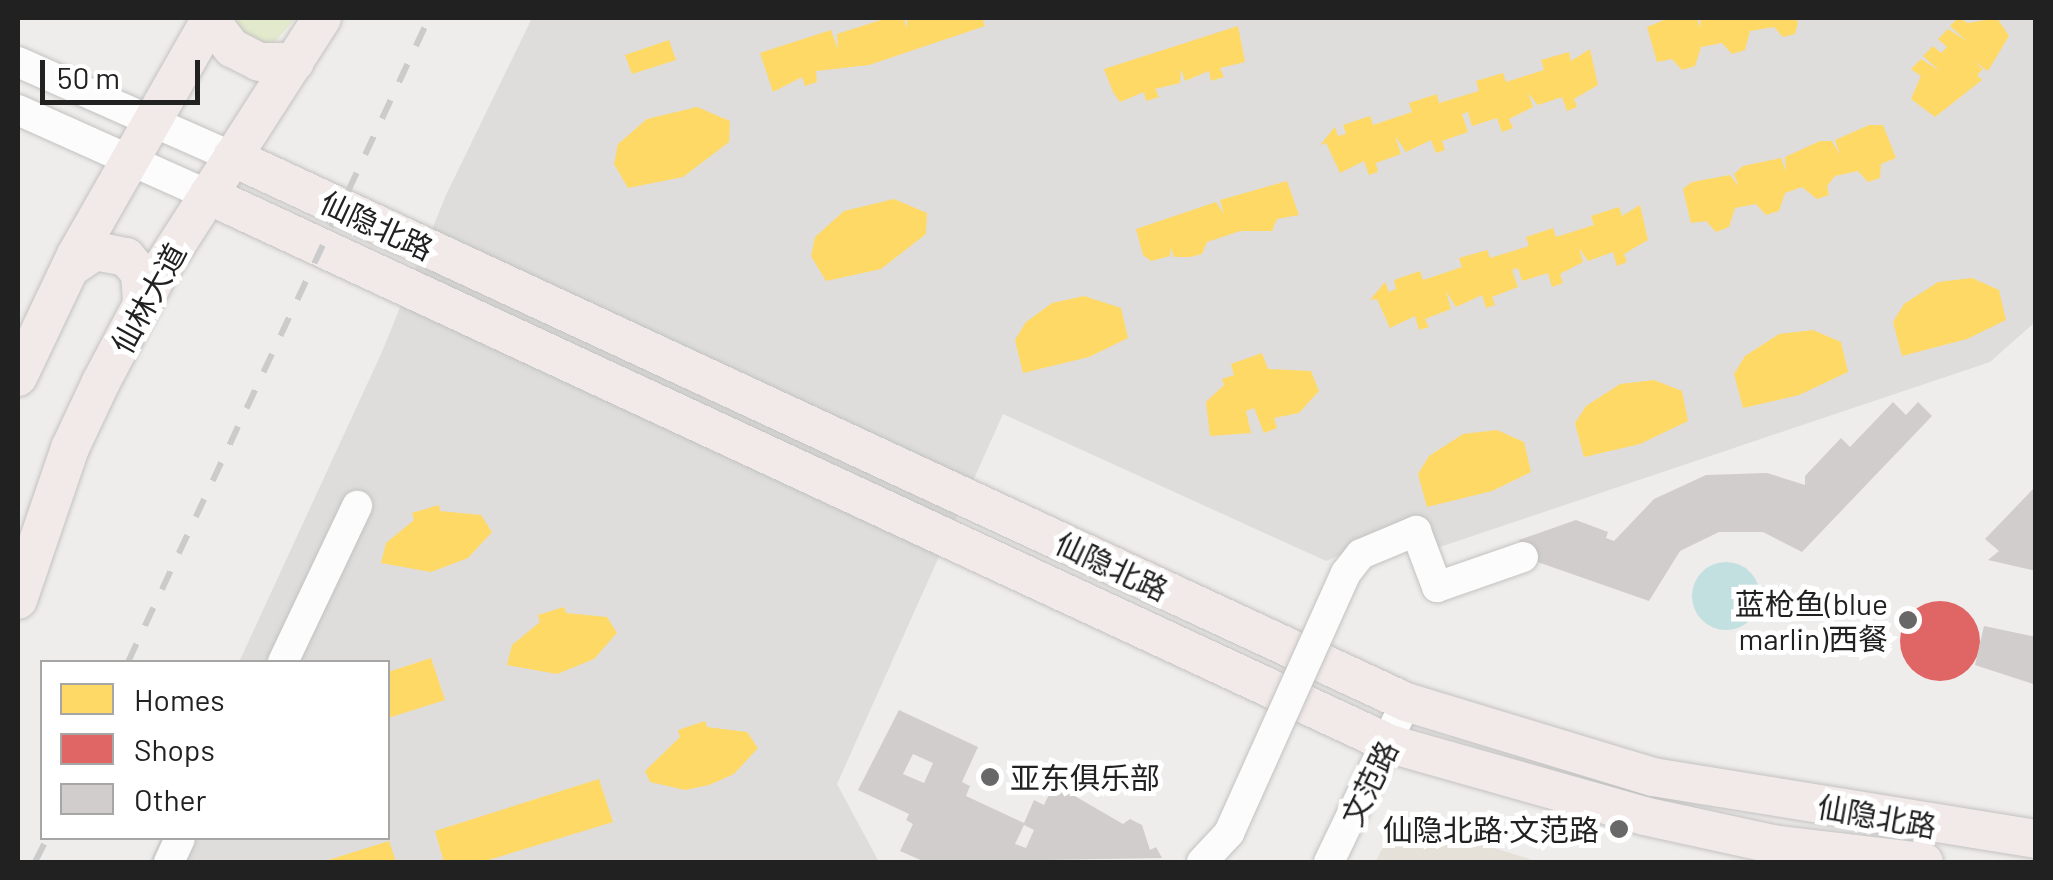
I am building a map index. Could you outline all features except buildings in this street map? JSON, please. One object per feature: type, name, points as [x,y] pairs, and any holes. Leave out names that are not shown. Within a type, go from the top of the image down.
[{"type":"main road","points":[[18,378],[70,268],[211,18],[232,48],[258,62],[295,62]]},
{"type":"main road","name":"仙林大道","points":[[18,600],[70,448],[142,305],[322,18]]},
{"type":"main road","name":"仙隐北路","points":[[232,157],[1406,702],[1652,777],[2036,839]]},
{"type":"main road","name":"仙隐北路","points":[[208,195],[1390,744],[1644,816],[1772,844],[1924,862]]},
{"type":"main road","points":[[70,268],[96,251],[126,257],[140,273],[142,305]]},
{"type":"street","points":[[18,62],[232,157]]},
{"type":"street","points":[[18,110],[208,195]]},
{"type":"street","points":[[284,660],[356,506]]},
{"type":"street","points":[[1202,862],[1229,833],[1346,573],[1361,554],[1416,531],[1437,587],[1523,558]]},
{"type":"street","name":"文范路","points":[[1329,862],[1390,744],[1406,702]]},
{"type":"shaded area","points":[[532,18],[2035,18],[2035,322],[1990,362],[1428,551],[1418,524],[1326,561],[1003,414],[837,784],[879,862],[150,862],[160,840],[390,840],[390,660],[240,660],[381,354],[446,195]]},
{"type":"shaded area","points":[[1422,825],[1539,862],[1375,862],[1390,834]]},
{"type":"green space","points":[[237,18],[296,18],[266,51],[236,32]]},
{"type":"water","points":[[1726,562],[1750,572],[1760,596],[1750,620],[1726,630],[1702,620],[1692,596],[1702,572]]},
{"type":"railway","points":[[129,660],[429,18]]},
{"type":"railway","points":[[35,862],[46,840]]},
{"type":"place","name":"蓝枪鱼(blue marlin)西餐","points":[[1908,620]]},
{"type":"place","name":"亚东俱乐部","points":[[990,777]]},
{"type":"place","name":"仙隐北路·文范路","points":[[1619,829]]}]
